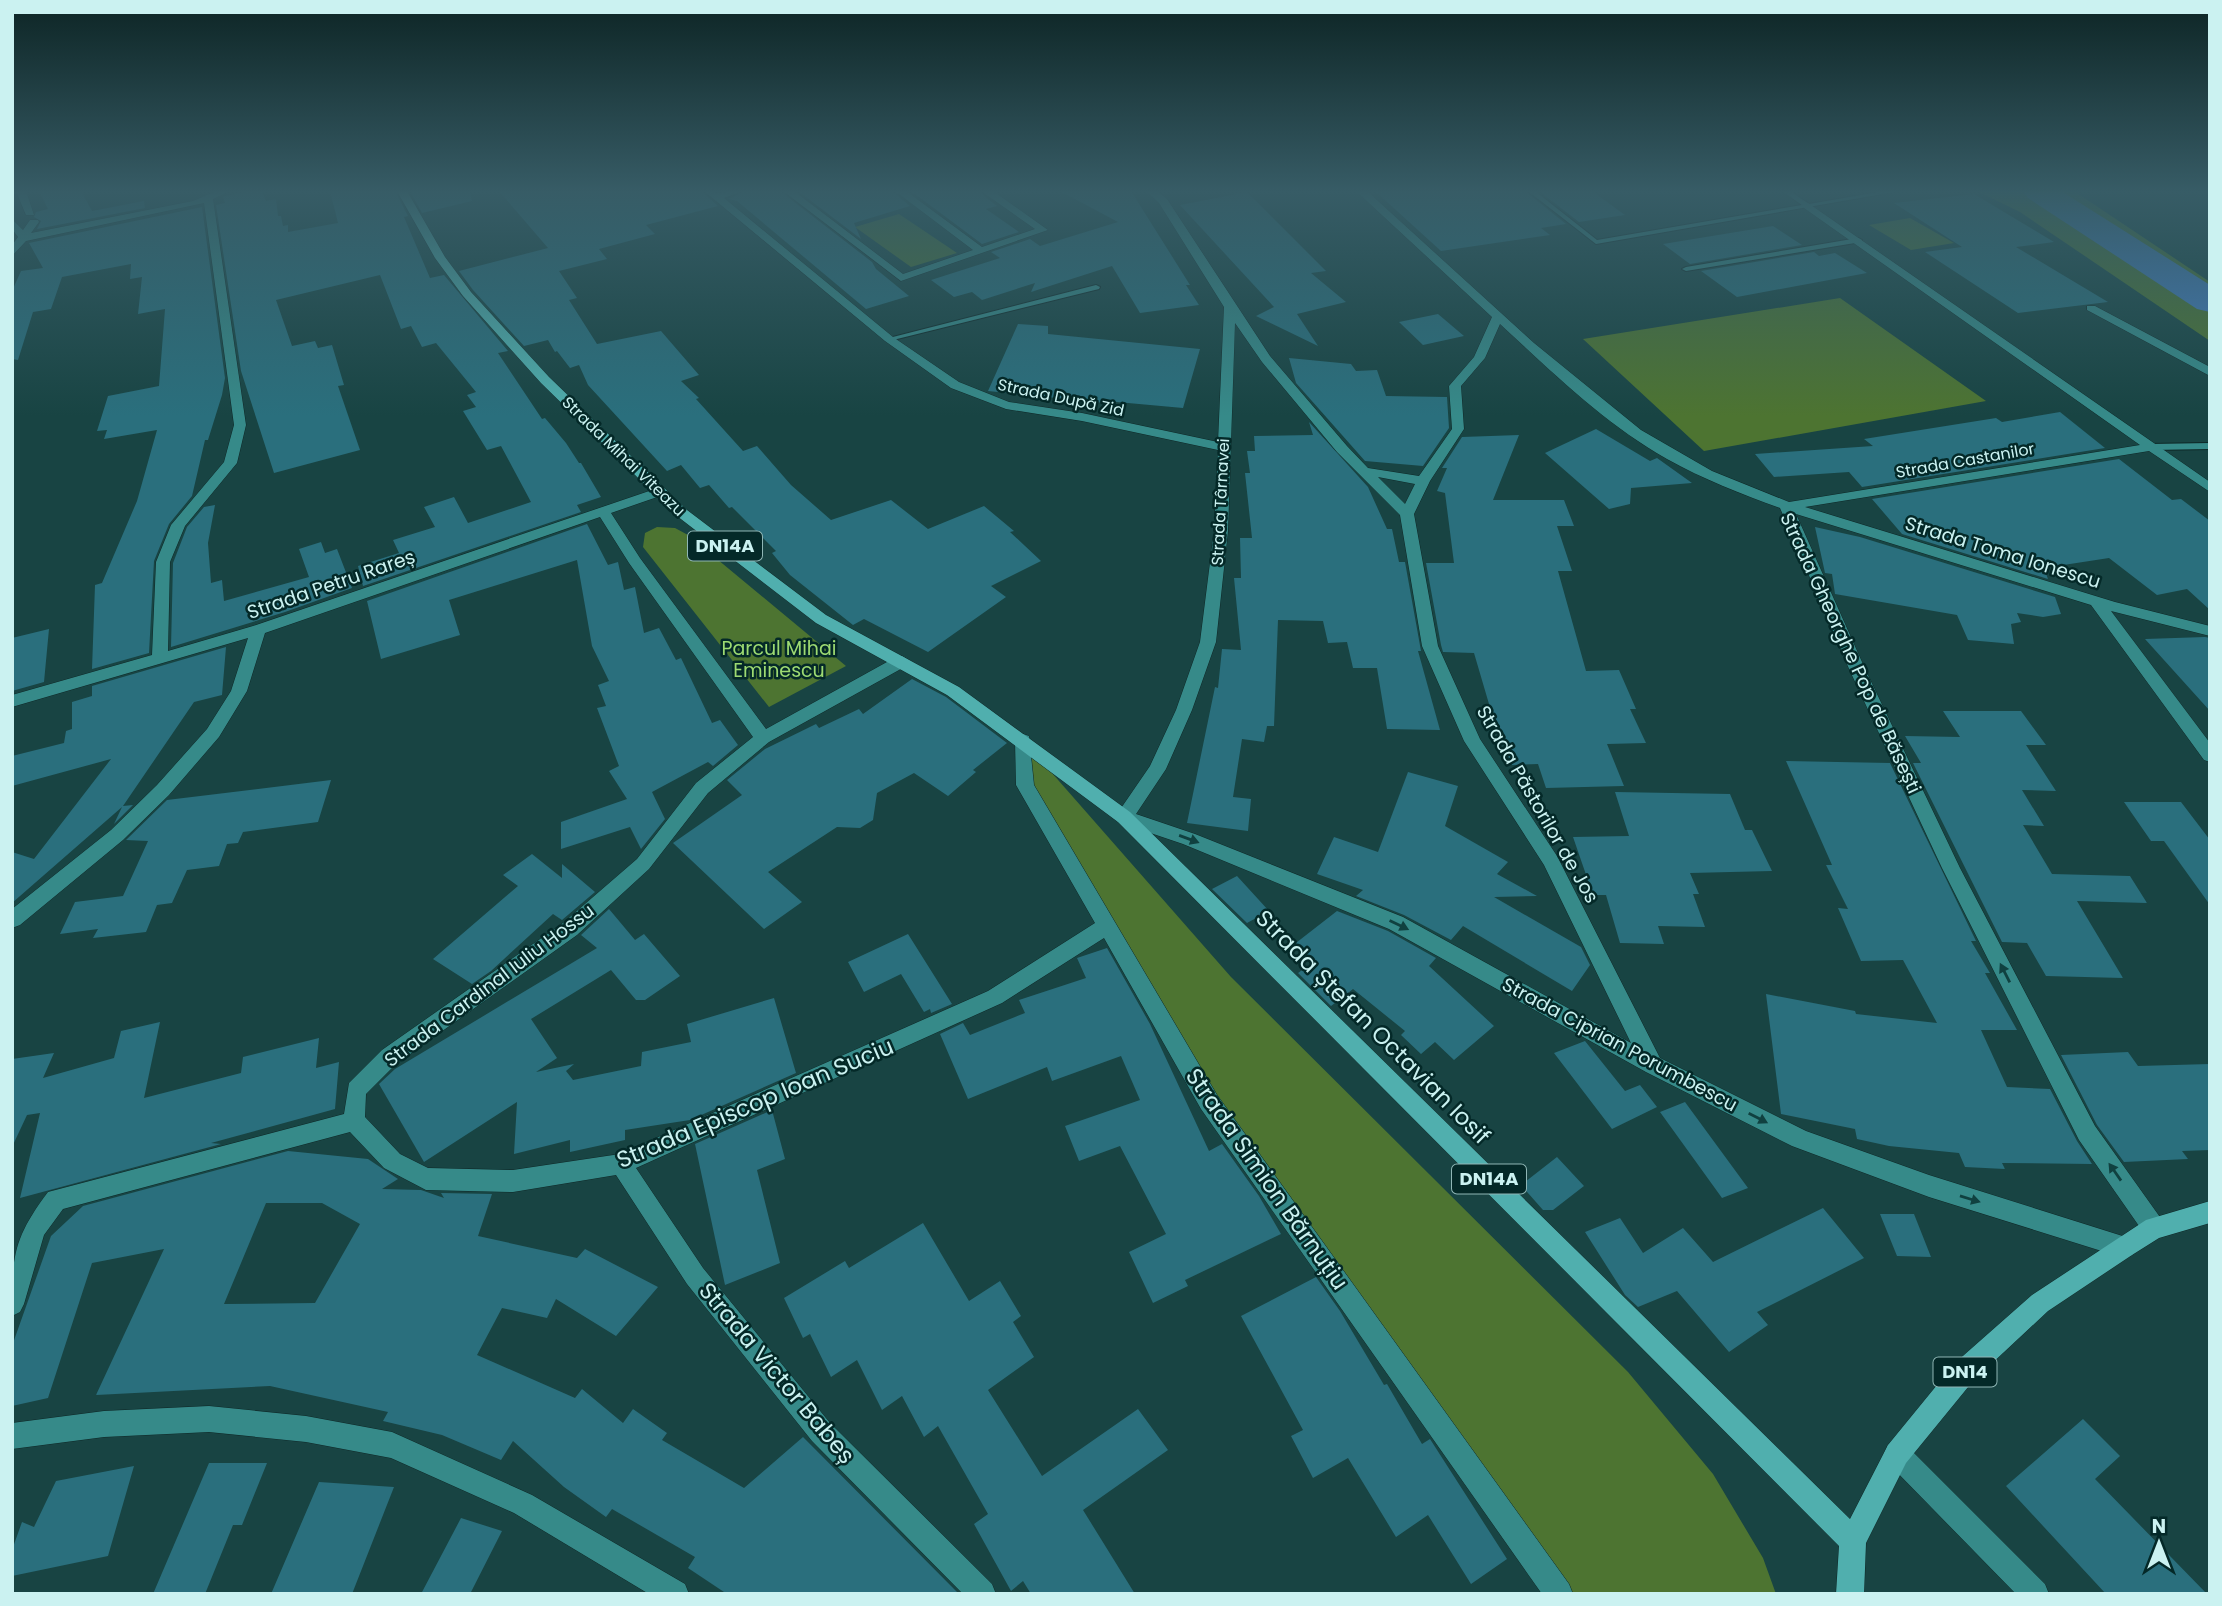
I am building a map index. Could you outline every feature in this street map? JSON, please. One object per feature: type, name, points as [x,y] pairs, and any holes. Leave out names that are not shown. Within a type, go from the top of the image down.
[{"type":"main road","name":"Strada Mihai Viteazu","points":[[446,266],[467,294],[545,380],[658,492],[707,533],[821,619],[953,691],[1124,817]]},
{"type":"main road","name":"Strada Ștefan Octavian Iosif","points":[[1124,817],[1853,1541]]},
{"type":"main road","name":"DN14","points":[[1850,1594],[1853,1541],[1897,1454],[1964,1372],[2031,1311],[2124,1247],[2154,1228],[2210,1212]]},
{"type":"street","points":[[160,659],[163,562],[178,525],[230,463],[240,425],[218,266]]},
{"type":"street","name":"Strada După Zid","points":[[800,266],[889,339],[955,385],[1006,405],[1082,417],[1223,447]]},
{"type":"street","points":[[885,266],[901,278],[937,266]]},
{"type":"street","points":[[1204,266],[1266,359],[1342,449],[1407,514],[1423,481],[1458,429],[1455,386],[1479,358],[1498,316]]},
{"type":"street","name":"Strada Gheorghe Pop de Băsești","points":[[1443,266],[1569,380],[1637,433],[1726,481],[1786,506],[1857,671],[1951,868],[2087,1133],[2154,1228]]},
{"type":"street","points":[[1895,266],[2210,488]]},
{"type":"street","name":"Strada Târnavei","points":[[1124,817],[1157,769],[1184,710],[1208,642],[1221,531],[1230,307]]},
{"type":"street","points":[[2091,308],[2210,372]]},
{"type":"street","name":"Strada Castanilor","points":[[1786,506],[2150,447]]},
{"type":"street","points":[[1365,471],[1423,481]]},
{"type":"street","name":"Strada Petru Rareș","points":[[12,701],[258,630],[658,492]]},
{"type":"street","name":"Strada Toma Ionescu","points":[[1786,506],[2096,601],[2210,631]]},
{"type":"street","points":[[604,512],[634,560],[763,738],[902,661]]},
{"type":"street","name":"Strada Păstorilor de Jos","points":[[1407,514],[1430,646],[1472,741],[1551,861],[1653,1065]]},
{"type":"street","points":[[2096,601],[2210,756]]},
{"type":"street","points":[[13,920],[117,835],[163,790],[213,733],[239,691],[258,630]]},
{"type":"street","name":"Strada Cardinal Iuliu Hossu","points":[[354,1121],[356,1090],[389,1057],[570,929],[643,864],[702,788],[763,738]]},
{"type":"street","name":"Strada Simion Bărnuțiu","points":[[1023,740],[1025,785],[1209,1102],[1559,1594]]},
{"type":"street","name":"Strada Ciprian Porumbescu","points":[[1124,817],[1189,839],[1396,923],[1653,1065],[1800,1139],[1929,1186],[2124,1247]]},
{"type":"street","name":"Strada Episcop Ioan Suciu","points":[[354,1121],[391,1161],[426,1179],[513,1181],[621,1164],[995,997],[1107,926]]},
{"type":"street","points":[[12,1304],[34,1229],[55,1199],[354,1121]]},
{"type":"street","name":"Strada Victor Babeș","points":[[621,1164],[695,1276],[821,1432],[982,1594]]},
{"type":"street","points":[[12,1436],[104,1424],[209,1419],[306,1429],[392,1445],[523,1504],[676,1594]]},
{"type":"street","points":[[1897,1454],[2035,1594]]},
{"type":"lane","points":[[1686,269],[1704,266]]},
{"type":"lane","points":[[889,339],[1096,287]]},
{"type":"lane","points":[[2150,447],[2210,446]]},
{"type":"green space","points":[[2099,266],[2186,266],[2210,282],[2210,341]]},
{"type":"green space","points":[[1840,298],[1986,401],[1704,451],[1583,339]]},
{"type":"green space","name":"Parcul Mihai Eminescu","points":[[657,527],[675,528],[688,535],[846,666],[769,707],[643,547],[645,533]]},
{"type":"green space","points":[[1023,740],[1231,977],[1628,1372],[1713,1474],[1763,1558],[1776,1594],[1559,1594],[1209,1102],[1025,785]]},
{"type":"building","points":[[42,266],[121,266],[62,277],[51,309],[33,312],[18,360],[12,359],[12,291],[21,271],[43,268]]},
{"type":"building","points":[[131,266],[210,266],[225,378],[208,440],[205,440],[192,496],[169,524],[154,561],[149,653],[92,669],[95,585],[102,583],[137,501],[157,430],[104,439],[107,430],[97,431],[108,396],[159,386],[165,309],[138,314],[142,277],[130,279]]},
{"type":"building","points":[[225,266],[425,266],[430,278],[444,275],[508,351],[498,353],[542,419],[545,418],[581,463],[601,497],[577,505],[581,512],[363,586],[358,566],[399,553],[393,540],[435,527],[424,507],[454,497],[468,523],[531,502],[501,446],[487,450],[463,411],[476,407],[467,395],[476,392],[436,343],[422,347],[411,326],[401,329],[380,275],[276,300],[292,346],[315,341],[318,348],[332,345],[344,385],[338,386],[360,450],[274,473],[241,371]]},
{"type":"building","points":[[479,266],[579,266],[559,271],[577,298],[569,300],[597,344],[661,331],[699,375],[681,381],[699,398],[696,399],[743,451],[757,446],[791,485],[831,520],[891,500],[928,529],[984,506],[1014,531],[1010,532],[1041,561],[991,586],[1006,597],[928,652],[864,619],[853,625],[790,575],[772,553],[776,551],[732,507],[729,508],[709,485],[700,488],[681,465],[667,471],[588,385],[579,365],[570,368],[548,340],[524,346],[459,271]]},
{"type":"building","points":[[815,266],[874,266],[909,296],[866,309]]},
{"type":"building","points":[[975,266],[1178,266],[1199,305],[1140,313],[1112,266],[1031,292],[1035,283],[982,300],[972,292],[954,297],[931,280]]},
{"type":"building","points":[[1236,266],[1321,266],[1326,271],[1311,273],[1346,302],[1297,314],[1318,346],[1256,316],[1274,307]]},
{"type":"building","points":[[1731,266],[1856,266],[1867,273],[1737,297],[1701,271]]},
{"type":"building","points":[[1946,266],[2048,266],[2108,302],[2018,313]]},
{"type":"building","points":[[1438,314],[1464,336],[1423,345],[1399,322]]},
{"type":"building","points":[[1018,324],[1048,326],[1048,334],[1200,349],[1183,408],[988,391]]},
{"type":"building","points":[[1289,358],[1351,364],[1356,371],[1377,370],[1386,396],[1447,397],[1449,428],[1423,466],[1365,461],[1296,383]]},
{"type":"building","points":[[2060,412],[2105,448],[1862,487],[1849,472],[1774,477],[1755,454],[1873,446],[1864,439],[1996,418],[2002,422]]},
{"type":"building","points":[[1309,422],[1368,487],[1387,529],[1392,529],[1399,562],[1405,562],[1421,651],[1418,651],[1440,730],[1387,729],[1377,668],[1353,668],[1347,642],[1328,643],[1323,621],[1278,620],[1274,726],[1267,726],[1264,742],[1242,739],[1233,797],[1251,799],[1248,831],[1187,823],[1215,687],[1218,688],[1222,649],[1241,650],[1234,578],[1241,578],[1240,538],[1252,538],[1245,473],[1250,473],[1247,451],[1255,451],[1254,436],[1313,435]]},
{"type":"building","points":[[1596,429],[1650,461],[1657,458],[1692,483],[1631,488],[1630,504],[1609,509],[1545,453]]},
{"type":"building","points":[[1519,435],[1493,500],[1564,500],[1574,526],[1557,526],[1572,571],[1558,571],[1586,671],[1619,670],[1636,709],[1630,709],[1646,743],[1607,744],[1624,786],[1546,788],[1538,764],[1512,765],[1494,721],[1474,653],[1443,652],[1426,563],[1454,563],[1445,493],[1437,491],[1447,468],[1442,468],[1462,437]]},
{"type":"building","points":[[2119,459],[2172,500],[2181,499],[2210,521],[2210,610],[2187,589],[2157,595],[2109,558],[2044,568],[2048,579],[1902,534],[1872,499]]},
{"type":"building","points":[[215,505],[208,543],[211,583],[222,580],[224,601],[309,577],[299,549],[321,542],[325,553],[337,549],[352,588],[171,647],[173,563],[187,527],[204,507]]},
{"type":"building","points":[[587,524],[608,565],[618,562],[624,590],[635,587],[644,633],[659,628],[676,660],[681,658],[712,723],[720,720],[738,745],[713,766],[708,762],[652,792],[665,819],[641,849],[630,827],[561,849],[561,822],[627,799],[609,771],[619,766],[597,708],[606,706],[598,685],[609,681],[592,646],[577,560],[449,600],[460,635],[381,659],[367,601]]},
{"type":"building","points":[[1815,527],[1860,537],[2055,597],[2061,614],[2043,617],[2017,613],[2021,622],[2011,624],[2014,644],[1968,640],[1957,615],[1835,594],[1832,574],[1825,573]]},
{"type":"building","points":[[49,629],[44,682],[12,691],[12,638]]},
{"type":"building","points":[[2210,638],[2210,711],[2145,639]]},
{"type":"building","points":[[226,647],[222,695],[194,702],[123,806],[133,805],[114,824],[122,807],[12,903],[12,852],[34,859],[111,759],[12,786],[12,756],[64,743],[66,731],[72,729],[72,702],[92,696],[92,686]]},
{"type":"building","points":[[912,679],[946,697],[1007,743],[973,770],[976,772],[948,796],[914,773],[877,793],[873,820],[860,828],[837,827],[768,872],[802,902],[764,929],[673,843],[742,795],[727,780],[765,749],[816,724],[819,728],[859,709],[863,714]]},
{"type":"building","points":[[1943,711],[2021,711],[2046,745],[2026,745],[2056,791],[2022,790],[2044,826],[2023,825],[2052,874],[2130,876],[2147,903],[2077,901],[2123,978],[2046,976],[2027,943],[2002,942],[1913,763],[1921,763],[1905,736],[1960,737]]},
{"type":"building","points":[[1786,761],[1890,763],[1976,941],[1971,941],[1990,973],[1985,973],[2017,1030],[1981,1030],[2007,1087],[2050,1089],[2092,1164],[2002,1163],[2005,1169],[1965,1167],[1959,1153],[1889,1146],[1857,1139],[1855,1129],[1781,1114],[1766,994],[1855,1011],[1856,1014],[1937,1023],[1903,960],[1861,961],[1838,908],[1848,909],[1826,865],[1832,865]]},
{"type":"building","points":[[1408,772],[1458,786],[1445,826],[1508,862],[1497,874],[1537,896],[1494,897],[1581,947],[1590,965],[1572,991],[1463,926],[1451,940],[1404,915],[1356,896],[1363,890],[1317,874],[1334,837],[1378,852]]},
{"type":"building","points":[[331,780],[318,822],[243,832],[238,843],[227,844],[219,866],[187,870],[172,903],[157,905],[146,932],[93,938],[98,929],[60,934],[75,902],[123,896],[148,841],[126,840],[167,800]]},
{"type":"building","points":[[1615,792],[1730,794],[1745,830],[1752,830],[1772,871],[1690,873],[1699,894],[1693,894],[1705,927],[1658,926],[1664,944],[1620,943],[1606,895],[1593,895],[1573,837],[1629,836]]},
{"type":"building","points":[[2124,802],[2181,802],[2210,840],[2210,905],[2164,841],[2151,841]]},
{"type":"building","points":[[532,854],[562,878],[562,864],[595,892],[562,920],[553,914],[491,971],[472,984],[433,959],[518,886],[503,875]]},
{"type":"building","points":[[1237,876],[1269,911],[1247,923],[1212,889]]},
{"type":"building","points":[[609,909],[635,940],[644,934],[680,976],[645,1000],[636,1000],[611,970],[531,1019],[557,1058],[536,1072],[574,1064],[566,1071],[573,1080],[641,1066],[642,1052],[691,1042],[687,1024],[774,998],[796,1073],[690,1120],[625,1130],[625,1140],[570,1152],[570,1140],[514,1154],[517,1102],[424,1162],[379,1084],[395,1069],[597,948],[581,935]]},
{"type":"building","points":[[1337,911],[1388,931],[1436,958],[1429,966],[1494,1026],[1454,1060],[1435,1042],[1421,1054],[1401,1035],[1405,1031],[1353,989],[1331,1006],[1298,973],[1312,963],[1292,946]]},
{"type":"building","points":[[908,934],[952,1004],[931,1013],[930,1009],[924,1012],[901,974],[864,992],[848,962]]},
{"type":"building","points":[[1107,948],[1150,1024],[1209,1151],[1222,1144],[1259,1196],[1281,1234],[1185,1280],[1188,1286],[1153,1303],[1129,1252],[1166,1234],[1120,1146],[1079,1161],[1065,1126],[1140,1100],[1121,1056],[1052,1081],[1047,1067],[968,1099],[940,1034],[963,1023],[970,1035],[1025,1013],[1019,1000],[1086,978],[1077,958]]},
{"type":"building","points":[[160,1022],[144,1098],[241,1073],[243,1057],[319,1038],[316,1068],[339,1062],[335,1109],[211,1143],[221,1144],[20,1198],[40,1113],[27,1115],[12,1147],[12,1059],[54,1053],[43,1078],[114,1058],[121,1031]]},
{"type":"building","points":[[1585,1041],[1625,1091],[1640,1085],[1657,1107],[1612,1129],[1554,1053]]},
{"type":"building","points":[[2128,1052],[2138,1066],[2210,1064],[2210,1150],[2182,1151],[2188,1159],[2124,1162],[2097,1125],[2061,1055]]},
{"type":"building","points":[[1685,1102],[1748,1188],[1722,1198],[1660,1112]]},
{"type":"building","points":[[772,1110],[785,1159],[757,1170],[780,1263],[725,1285],[695,1144]]},
{"type":"building","points":[[288,1151],[368,1159],[398,1179],[382,1189],[421,1190],[444,1198],[441,1193],[492,1194],[478,1236],[577,1258],[585,1249],[658,1287],[616,1336],[556,1299],[547,1318],[502,1308],[477,1355],[575,1398],[582,1389],[623,1423],[633,1409],[667,1433],[662,1440],[744,1488],[803,1437],[959,1594],[727,1594],[688,1568],[695,1557],[612,1509],[606,1517],[564,1487],[513,1441],[501,1460],[442,1435],[383,1421],[388,1412],[270,1386],[96,1395],[164,1249],[92,1263],[48,1398],[12,1406],[12,1346],[51,1236],[83,1206]],"holes":[[[266,1203],[322,1203],[360,1224],[315,1303],[224,1304]]]},
{"type":"building","points":[[1557,1157],[1584,1186],[1553,1210],[1543,1210],[1521,1185]]},
{"type":"building","points":[[1823,1208],[1864,1258],[1757,1312],[1768,1325],[1729,1352],[1677,1291],[1638,1307],[1625,1295],[1585,1232],[1620,1218],[1643,1253],[1683,1228],[1713,1262]]},
{"type":"building","points":[[1880,1214],[1914,1214],[1931,1257],[1897,1256]]},
{"type":"building","points":[[923,1223],[969,1301],[1000,1281],[1021,1316],[1013,1322],[1034,1357],[988,1390],[1042,1476],[1138,1409],[1168,1450],[1083,1510],[1135,1594],[1031,1594],[1023,1581],[1011,1591],[974,1524],[988,1514],[938,1426],[924,1437],[902,1396],[882,1410],[857,1360],[831,1377],[810,1334],[803,1338],[784,1298],[845,1261],[849,1268]]},
{"type":"building","points":[[1316,1277],[1340,1311],[1384,1385],[1387,1384],[1422,1444],[1430,1439],[1507,1559],[1471,1584],[1428,1515],[1396,1537],[1348,1458],[1313,1478],[1291,1436],[1303,1430],[1241,1316]]},
{"type":"building","points":[[2083,1419],[2120,1456],[2095,1479],[2207,1594],[2106,1594],[2006,1486]]},
{"type":"building","points":[[209,1463],[267,1463],[242,1525],[233,1525],[205,1594],[153,1594]]},
{"type":"building","points":[[134,1466],[108,1556],[12,1576],[12,1550],[22,1522],[34,1527],[56,1481]]},
{"type":"building","points":[[319,1482],[394,1487],[352,1594],[271,1594]]},
{"type":"building","points":[[461,1518],[502,1531],[470,1594],[421,1594]]},
{"type":"waterway","points":[[2156,266],[2210,301]]}]
